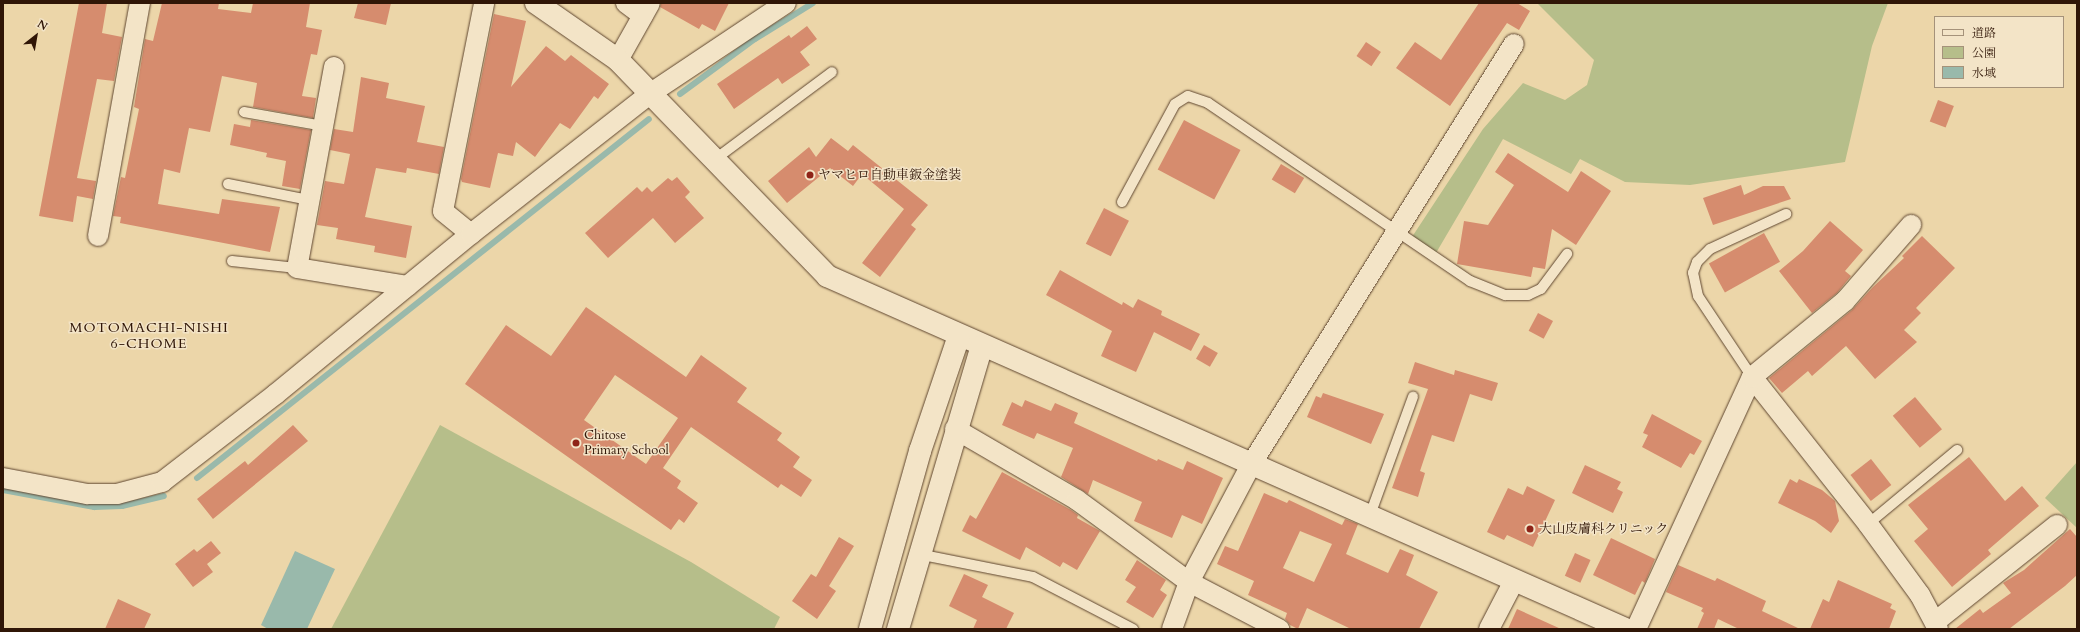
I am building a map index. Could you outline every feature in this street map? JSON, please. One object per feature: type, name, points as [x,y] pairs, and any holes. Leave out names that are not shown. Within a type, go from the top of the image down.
[{"type":"street","points":[[98,236],[140,3]]},
{"type":"street","points":[[470,234],[443,211],[484,3]]},
{"type":"street","points":[[536,3],[618,60],[827,276],[959,336],[1370,515],[1514,581],[1625,629]]},
{"type":"street","points":[[618,60],[647,9],[626,3]]},
{"type":"street","points":[[3,478],[87,494],[117,494],[162,482],[276,394],[470,234],[651,93],[786,3]]},
{"type":"street","points":[[1172,629],[1189,582],[1252,464],[1394,232],[1514,44]]},
{"type":"street","points":[[334,67],[297,268],[408,286]]},
{"type":"street","points":[[1636,629],[1752,377],[1845,301],[1911,225]]},
{"type":"street","points":[[870,629],[920,451],[959,336]]},
{"type":"street","points":[[900,628],[918,554],[955,429],[982,346]]},
{"type":"street","points":[[1752,377],[1868,524],[1920,595],[1936,626],[2057,525]]},
{"type":"street","points":[[955,429],[1077,500],[1189,582],[1279,629]]},
{"type":"street","points":[[1489,629],[1514,581]]},
{"type":"lane","points":[[714,160],[832,72]]},
{"type":"lane","points":[[1122,202],[1175,104],[1188,96],[1208,103],[1394,232],[1470,281],[1506,295],[1528,294],[1541,289],[1567,254]]},
{"type":"lane","points":[[244,112],[323,126]]},
{"type":"lane","points":[[228,184],[309,200]]},
{"type":"lane","points":[[1752,377],[1698,296],[1693,273],[1697,262],[1710,249],[1786,214]]},
{"type":"lane","points":[[232,261],[297,268]]},
{"type":"lane","points":[[1370,515],[1413,397]]},
{"type":"lane","points":[[1868,524],[1957,450]]},
{"type":"lane","points":[[918,554],[1033,577],[1133,629]]},
{"type":"green space","points":[[1537,3],[1888,3],[1872,46],[1845,162],[1690,185],[1625,182],[1580,159],[1571,174],[1503,139],[1436,253],[1410,240],[1483,129],[1523,83],[1565,100],[1587,85],[1594,60]]},
{"type":"green space","points":[[440,425],[691,562],[780,617],[774,629],[331,629]]},
{"type":"green space","points":[[2077,462],[2077,528],[2045,498]]},
{"type":"water","points":[[295,551],[335,569],[307,629],[268,629],[261,625]]},
{"type":"building","points":[[79,3],[107,3],[102,33],[122,37],[114,81],[97,79],[77,178],[96,181],[93,199],[77,196],[73,222],[39,216]]},
{"type":"building","points":[[162,3],[219,3],[218,9],[251,13],[253,3],[310,3],[306,27],[322,30],[317,55],[311,54],[302,96],[316,98],[313,118],[253,107],[257,83],[222,76],[210,132],[189,128],[180,173],[164,169],[158,204],[219,214],[222,199],[280,207],[270,252],[120,223],[121,217],[113,216],[121,177],[125,178],[139,109],[134,107],[145,39],[153,41]]},
{"type":"building","points":[[358,3],[391,3],[386,25],[354,18]]},
{"type":"building","points":[[661,3],[729,3],[715,31],[702,24],[699,29],[660,7]]},
{"type":"building","points":[[1479,3],[1517,3],[1530,11],[1519,30],[1507,23],[1450,106],[1396,68],[1415,42],[1441,60]]},
{"type":"building","points":[[494,14],[526,21],[511,87],[546,46],[565,61],[571,55],[609,84],[598,99],[594,96],[570,129],[560,123],[535,157],[516,142],[513,156],[498,153],[490,188],[462,182],[461,179]]},
{"type":"building","points":[[807,26],[817,39],[800,52],[810,65],[782,84],[778,78],[734,109],[717,84],[789,35],[791,38]]},
{"type":"building","points":[[1366,42],[1381,52],[1371,66],[1356,56]]},
{"type":"building","points":[[361,77],[389,83],[386,98],[425,106],[417,142],[444,147],[439,174],[407,168],[406,173],[376,168],[365,217],[412,226],[406,258],[374,252],[375,246],[336,239],[338,228],[317,225],[325,181],[344,184],[350,154],[330,150],[334,129],[353,132]]},
{"type":"building","points":[[1938,100],[1954,106],[1946,128],[1930,121]]},
{"type":"building","points":[[251,120],[311,130],[300,189],[282,186],[286,161],[266,157],[267,153],[230,145],[234,124],[250,127]]},
{"type":"building","points":[[1184,120],[1241,150],[1214,199],[1158,169]]},
{"type":"building","points":[[831,138],[848,151],[853,145],[928,205],[911,225],[916,229],[880,277],[862,263],[904,209],[862,174],[853,186],[830,168],[787,203],[768,181],[809,147],[816,157]]},
{"type":"building","points":[[1508,153],[1568,192],[1581,171],[1611,191],[1576,245],[1552,229],[1545,269],[1533,267],[1531,277],[1457,264],[1464,221],[1488,225],[1514,185],[1495,172]]},
{"type":"building","points":[[1281,164],[1304,178],[1295,193],[1272,179]]},
{"type":"building","points":[[677,177],[690,192],[685,197],[704,218],[675,243],[653,218],[608,258],[585,233],[637,187],[642,192],[647,187],[652,192],[668,178],[672,181]]},
{"type":"building","points":[[1741,185],[1744,195],[1763,186],[1784,186],[1791,199],[1713,225],[1703,198]]},
{"type":"building","points":[[1104,208],[1129,221],[1111,256],[1086,244]]},
{"type":"building","points":[[1830,221],[1863,250],[1845,271],[1851,276],[1837,293],[1812,313],[1779,271],[1803,251]]},
{"type":"building","points":[[1764,233],[1780,262],[1725,292],[1709,264]]},
{"type":"building","points":[[1922,236],[1955,268],[1916,308],[1921,313],[1904,330],[1917,342],[1875,379],[1846,346],[1812,376],[1808,371],[1782,393],[1769,378],[1852,310],[1873,287],[1904,258],[1902,256]]},
{"type":"building","points":[[1060,270],[1122,305],[1123,302],[1133,308],[1138,299],[1162,311],[1161,315],[1200,334],[1191,351],[1154,332],[1136,372],[1101,356],[1112,331],[1046,295]]},
{"type":"building","points":[[586,307],[686,377],[701,355],[747,388],[737,402],[782,433],[777,440],[800,457],[793,467],[812,480],[801,497],[781,484],[778,488],[691,427],[663,468],[681,481],[677,488],[698,503],[684,523],[679,519],[671,530],[465,384],[506,325],[551,356]],"holes":[[[615,375],[678,418],[646,464],[584,420]]]},
{"type":"building","points":[[1538,313],[1553,321],[1544,339],[1529,331]]},
{"type":"building","points":[[1204,345],[1218,353],[1210,367],[1196,359]]},
{"type":"building","points":[[1415,362],[1454,375],[1455,370],[1498,383],[1492,401],[1470,394],[1454,442],[1432,435],[1420,471],[1425,473],[1418,497],[1392,488],[1428,389],[1408,383]]},
{"type":"building","points":[[1323,393],[1384,414],[1371,444],[1307,417],[1316,396],[1321,398]]},
{"type":"building","points":[[1915,397],[1942,429],[1920,448],[1893,416]]},
{"type":"building","points":[[1025,400],[1051,411],[1055,403],[1078,413],[1074,423],[1157,461],[1158,459],[1183,470],[1187,461],[1223,478],[1202,524],[1182,515],[1172,538],[1134,521],[1142,502],[1093,480],[1088,494],[1061,477],[1073,448],[1037,433],[1034,439],[1002,425],[1012,402],[1022,407]]},
{"type":"building","points":[[1652,414],[1702,441],[1694,455],[1690,453],[1681,468],[1642,447],[1648,435],[1643,433]]},
{"type":"building","points":[[293,425],[308,441],[213,519],[197,499],[245,461],[248,465]]},
{"type":"building","points":[[1969,457],[2005,501],[2022,486],[2039,506],[1988,550],[1991,554],[1952,587],[1914,541],[1928,529],[1908,505]]},
{"type":"building","points":[[1871,459],[1891,485],[1871,501],[1851,475]]},
{"type":"building","points":[[1585,465],[1621,482],[1617,489],[1623,492],[1613,513],[1572,493]]},
{"type":"building","points":[[1002,472],[1071,510],[1078,515],[1077,518],[1100,531],[1077,570],[1063,562],[1060,567],[1026,547],[1020,560],[962,531],[970,515],[976,519]]},
{"type":"building","points":[[1790,479],[1797,483],[1799,479],[1822,490],[1835,501],[1839,521],[1831,533],[1815,521],[1778,503]]},
{"type":"building","points":[[1527,486],[1555,500],[1533,547],[1507,535],[1504,540],[1487,532],[1508,488],[1523,495]]},
{"type":"building","points":[[1264,493],[1287,503],[1289,500],[1342,525],[1345,519],[1358,524],[1346,554],[1388,573],[1400,549],[1414,555],[1406,575],[1438,592],[1419,629],[1351,629],[1307,608],[1298,629],[1290,625],[1285,619],[1287,613],[1248,595],[1254,581],[1217,564],[1225,546],[1238,551]],"holes":[[[1300,531],[1332,544],[1314,582],[1283,568]]]},
{"type":"building","points":[[2070,529],[2077,537],[2077,575],[2065,586],[2009,629],[1955,629],[1980,609],[1983,613],[2011,593],[2003,583],[2024,570]]},
{"type":"building","points":[[839,537],[854,546],[829,586],[836,591],[817,619],[792,601],[811,574],[816,577]]},
{"type":"building","points":[[1611,538],[1655,559],[1645,583],[1642,581],[1635,595],[1593,575]]},
{"type":"building","points":[[211,541],[221,553],[207,564],[213,572],[193,587],[175,564],[194,549],[197,552]]},
{"type":"building","points":[[1575,553],[1591,560],[1580,583],[1565,576]]},
{"type":"building","points":[[1137,560],[1166,580],[1160,590],[1167,595],[1153,618],[1126,602],[1136,587],[1125,580]]},
{"type":"building","points":[[1678,565],[1715,581],[1717,578],[1766,601],[1762,611],[1800,629],[1739,629],[1718,619],[1714,629],[1697,629],[1704,613],[1701,611],[1703,608],[1666,592]]},
{"type":"building","points":[[964,574],[988,585],[982,597],[1014,613],[1006,629],[973,629],[977,620],[949,606]]},
{"type":"building","points":[[1838,580],[1892,604],[1890,608],[1896,611],[1889,629],[1810,629],[1823,599],[1829,602]]},
{"type":"building","points":[[118,599],[151,614],[144,629],[105,629]]},
{"type":"building","points":[[1517,609],[1561,629],[1508,629]]},
{"type":"waterway","points":[[680,94],[755,39],[813,3]]},
{"type":"waterway","points":[[197,478],[649,119]]},
{"type":"waterway","points":[[3,490],[94,507],[122,506],[164,496]]},
{"type":"place","name":"ヤマヒロ自動車鈑金塗装","points":[[810,175]]},
{"type":"place","name":"Chitose Primary School","points":[[576,443]]},
{"type":"place","name":"大山皮膚科クリニック","points":[[1530,529]]},
{"type":"district","name":"MOTOMACHI-NISHI 6-CHOME","points":[[149,336]]}]
